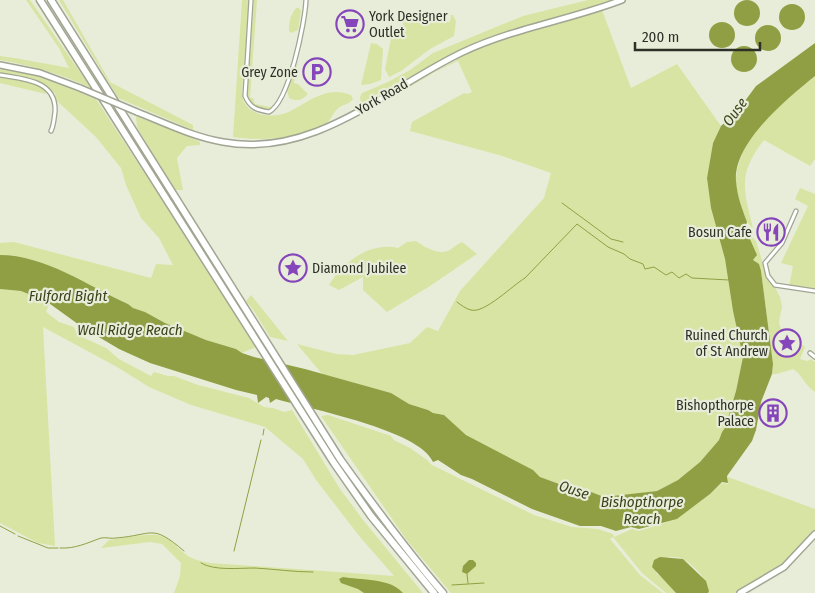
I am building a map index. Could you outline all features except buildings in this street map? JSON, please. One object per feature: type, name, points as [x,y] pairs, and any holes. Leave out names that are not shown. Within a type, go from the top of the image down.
[{"type":"highway","points":[[36,0],[52,19]]},
{"type":"highway","points":[[40,0],[243,313],[371,516],[434,593]]},
{"type":"highway","points":[[52,0],[243,313]]},
{"type":"highway","points":[[337,461],[414,560],[443,593]]},
{"type":"main road","name":"York Road","points":[[0,65],[40,73],[196,136],[232,144],[263,144],[327,128],[463,52],[509,33],[600,8],[622,0]]},
{"type":"main road","points":[[740,593],[784,567],[815,534]]},
{"type":"street","points":[[252,0],[245,96],[255,109],[269,112],[274,110],[281,98],[298,52],[304,23],[306,0]]},
{"type":"street","points":[[0,75],[32,81],[45,87],[55,102],[51,131]]},
{"type":"street","points":[[796,211],[782,244],[765,263],[768,276],[775,285],[815,291]]},
{"type":"street","points":[[810,353],[815,357]]},
{"type":"shaded area","points":[[26,0],[30,0],[91,88],[47,71],[0,60],[0,56],[69,68],[59,48]]},
{"type":"shaded area","points":[[59,0],[63,0],[110,82],[193,125],[193,130],[118,98]]},
{"type":"shaded area","points":[[242,0],[249,0],[242,91],[243,100],[247,107],[263,115],[281,115],[312,99],[332,92],[351,95],[353,99],[338,109],[325,124],[303,133],[280,138],[256,139],[233,137]]},
{"type":"shaded area","points":[[254,0],[257,0],[250,98],[253,98],[255,104],[270,107],[276,106],[268,110],[254,105],[247,93]]},
{"type":"shaded area","points":[[588,0],[615,0],[493,36],[432,64],[361,104],[360,97],[362,93],[410,70],[433,53],[523,16]]},
{"type":"shaded area","points":[[296,8],[299,8],[301,11],[298,30],[291,33],[289,31],[290,22],[292,13]]},
{"type":"shaded area","points":[[602,10],[631,88],[677,64],[721,126],[713,143],[707,178],[711,208],[725,259],[733,311],[743,357],[725,429],[719,440],[700,462],[678,480],[657,491],[604,498],[586,490],[579,491],[540,477],[532,470],[466,435],[444,415],[432,413],[409,404],[391,393],[322,374],[297,344],[336,354],[353,355],[410,343],[427,327],[438,331],[460,291],[544,198],[551,173],[499,155],[410,131],[412,122],[464,93],[472,92],[458,61],[435,72],[377,106],[374,102],[379,104],[419,80],[457,60],[457,58],[474,50],[528,31]]},
{"type":"shaded area","points":[[407,14],[450,22],[451,15],[453,15],[456,21],[454,36],[430,49],[401,71],[389,77],[385,69],[392,33],[402,27]]},
{"type":"shaded area","points":[[371,43],[377,44],[383,49],[381,80],[361,85]]},
{"type":"shaded area","points":[[298,62],[294,83],[298,84],[308,94],[302,99],[294,100],[289,98],[287,90]]},
{"type":"shaded area","points":[[0,68],[20,71],[47,79],[96,99],[256,347],[242,353],[236,349],[206,340],[165,323],[50,266],[17,256],[0,255],[0,243],[14,242],[151,278],[156,264],[173,265],[159,238],[141,218],[126,185],[121,168],[96,137],[56,100],[55,93],[45,88],[46,94],[0,83]]},
{"type":"shaded area","points":[[815,76],[815,159],[810,166],[764,140],[746,172],[745,192],[753,228],[744,216],[737,190],[736,178],[739,162],[754,133],[765,120]]},
{"type":"shaded area","points":[[136,116],[200,142],[200,145],[187,146],[177,158],[183,190],[174,190],[137,127]]},
{"type":"shaded area","points":[[800,188],[815,194],[815,289],[789,286],[793,266],[781,263],[808,206],[795,199]]},
{"type":"shaded area","points":[[748,236],[751,236],[756,241],[768,280],[775,287],[780,297],[782,307],[779,322],[782,334],[789,334],[805,347],[800,359],[807,361],[811,359],[815,362],[815,392],[793,369],[772,374],[773,364],[761,271],[753,260],[756,257]]},
{"type":"shaded area","points":[[416,241],[431,250],[440,252],[448,251],[462,242],[477,254],[387,312],[363,290],[363,277],[339,290],[329,285],[341,269],[367,251],[377,248],[398,248],[407,242]]},
{"type":"shaded area","points":[[0,289],[21,291],[46,301],[49,304],[46,312],[59,322],[74,327],[76,332],[82,337],[106,348],[119,359],[151,376],[154,372],[174,376],[198,385],[249,398],[264,407],[284,412],[292,410],[340,489],[423,593],[174,593],[180,576],[181,563],[162,544],[150,542],[101,548],[109,540],[159,535],[168,539],[188,556],[211,563],[394,576],[360,537],[316,480],[303,459],[265,427],[191,405],[149,387],[117,367],[43,327],[55,546],[38,543],[0,523]]},
{"type":"shaded area","points":[[251,295],[288,341],[270,337],[246,301]]},
{"type":"shaded area","points":[[328,415],[391,436],[394,440],[410,448],[432,465],[534,515],[572,527],[598,529],[613,534],[614,537],[632,529],[639,531],[677,519],[722,483],[728,484],[728,477],[815,509],[815,532],[794,556],[774,573],[735,593],[708,593],[706,583],[695,568],[681,558],[668,557],[656,573],[676,593],[666,593],[642,573],[613,537],[610,539],[640,575],[663,593],[451,593],[406,539],[321,416]]},
{"type":"water","points":[[747,0],[756,4],[760,13],[756,22],[747,26],[738,22],[734,13],[738,4]]},
{"type":"water","points":[[792,4],[801,8],[805,17],[801,26],[792,30],[783,26],[779,17],[783,8]]},
{"type":"water","points":[[722,22],[731,26],[735,35],[731,44],[722,48],[713,44],[709,35],[713,26]]},
{"type":"water","points":[[768,25],[777,29],[781,38],[777,47],[768,51],[759,47],[755,38],[759,29]]},
{"type":"water","points":[[815,43],[815,76],[764,122],[743,151],[737,166],[736,181],[740,202],[747,222],[745,228],[757,255],[753,260],[759,264],[761,271],[773,364],[772,374],[761,402],[756,430],[752,441],[727,476],[728,483],[722,482],[710,494],[677,519],[639,529],[631,527],[616,531],[601,526],[580,526],[532,509],[461,475],[438,460],[433,462],[424,451],[408,440],[386,431],[362,422],[276,399],[270,403],[269,398],[266,397],[258,403],[257,395],[150,363],[119,349],[82,327],[46,301],[21,291],[0,289],[0,255],[17,256],[33,260],[66,273],[133,308],[206,340],[236,349],[254,357],[391,393],[409,404],[444,415],[466,435],[533,470],[540,477],[579,491],[586,490],[604,497],[657,491],[678,480],[700,462],[719,440],[725,428],[736,391],[743,357],[733,311],[725,259],[711,208],[707,178],[713,143],[721,126],[739,109],[756,86]]},
{"type":"water","points":[[744,46],[753,50],[757,59],[753,68],[744,72],[735,68],[731,59],[735,50]]},
{"type":"water","points":[[660,557],[683,559],[706,581],[708,593],[676,593],[652,567],[654,560]]},
{"type":"water","points":[[469,560],[473,560],[476,566],[467,574],[462,572],[463,566]]},
{"type":"water","points":[[343,577],[383,582],[398,588],[403,593],[364,593],[341,583],[339,579]]},
{"type":"waterway","points":[[562,203],[611,239],[623,242]]},
{"type":"waterway","points":[[457,302],[471,310],[483,308],[491,303],[525,278],[577,224],[608,247],[643,264],[645,269],[654,267],[666,275],[672,272],[679,278],[686,274],[692,278],[729,280]]},
{"type":"waterway","points":[[263,435],[264,429]]},
{"type":"waterway","points":[[234,551],[261,440]]},
{"type":"waterway","points":[[0,526],[15,534]]},
{"type":"waterway","points":[[60,548],[76,547],[101,538],[152,533],[165,537],[184,551]]},
{"type":"waterway","points":[[18,536],[48,548],[58,548]]},
{"type":"waterway","points":[[201,563],[206,566],[220,568],[255,568],[313,572]]},
{"type":"waterway","points":[[467,574],[468,583]]},
{"type":"waterway","points":[[452,585],[484,583]]},
{"type":"place","name":"York Designer Outlet","points":[[350,24]]},
{"type":"place","name":"Grey Zone","points":[[317,72]]},
{"type":"place","name":"Bosun Cafe","points":[[771,232]]},
{"type":"place","name":"Diamond Jubilee","points":[[293,268]]},
{"type":"place","name":"Ruined Church of St Andrew","points":[[787,343]]},
{"type":"place","name":"Bishopthorpe Palace","points":[[773,413]]},
{"type":"water label","name":"Ouse","points":[[735,112]]},
{"type":"water label","name":"Fulford Bight","points":[[68,296]]},
{"type":"water label","name":"Wall Ridge Reach","points":[[130,330]]},
{"type":"water label","name":"Ouse","points":[[574,490]]},
{"type":"water label","name":"Bishopthorpe Reach","points":[[642,510]]}]
